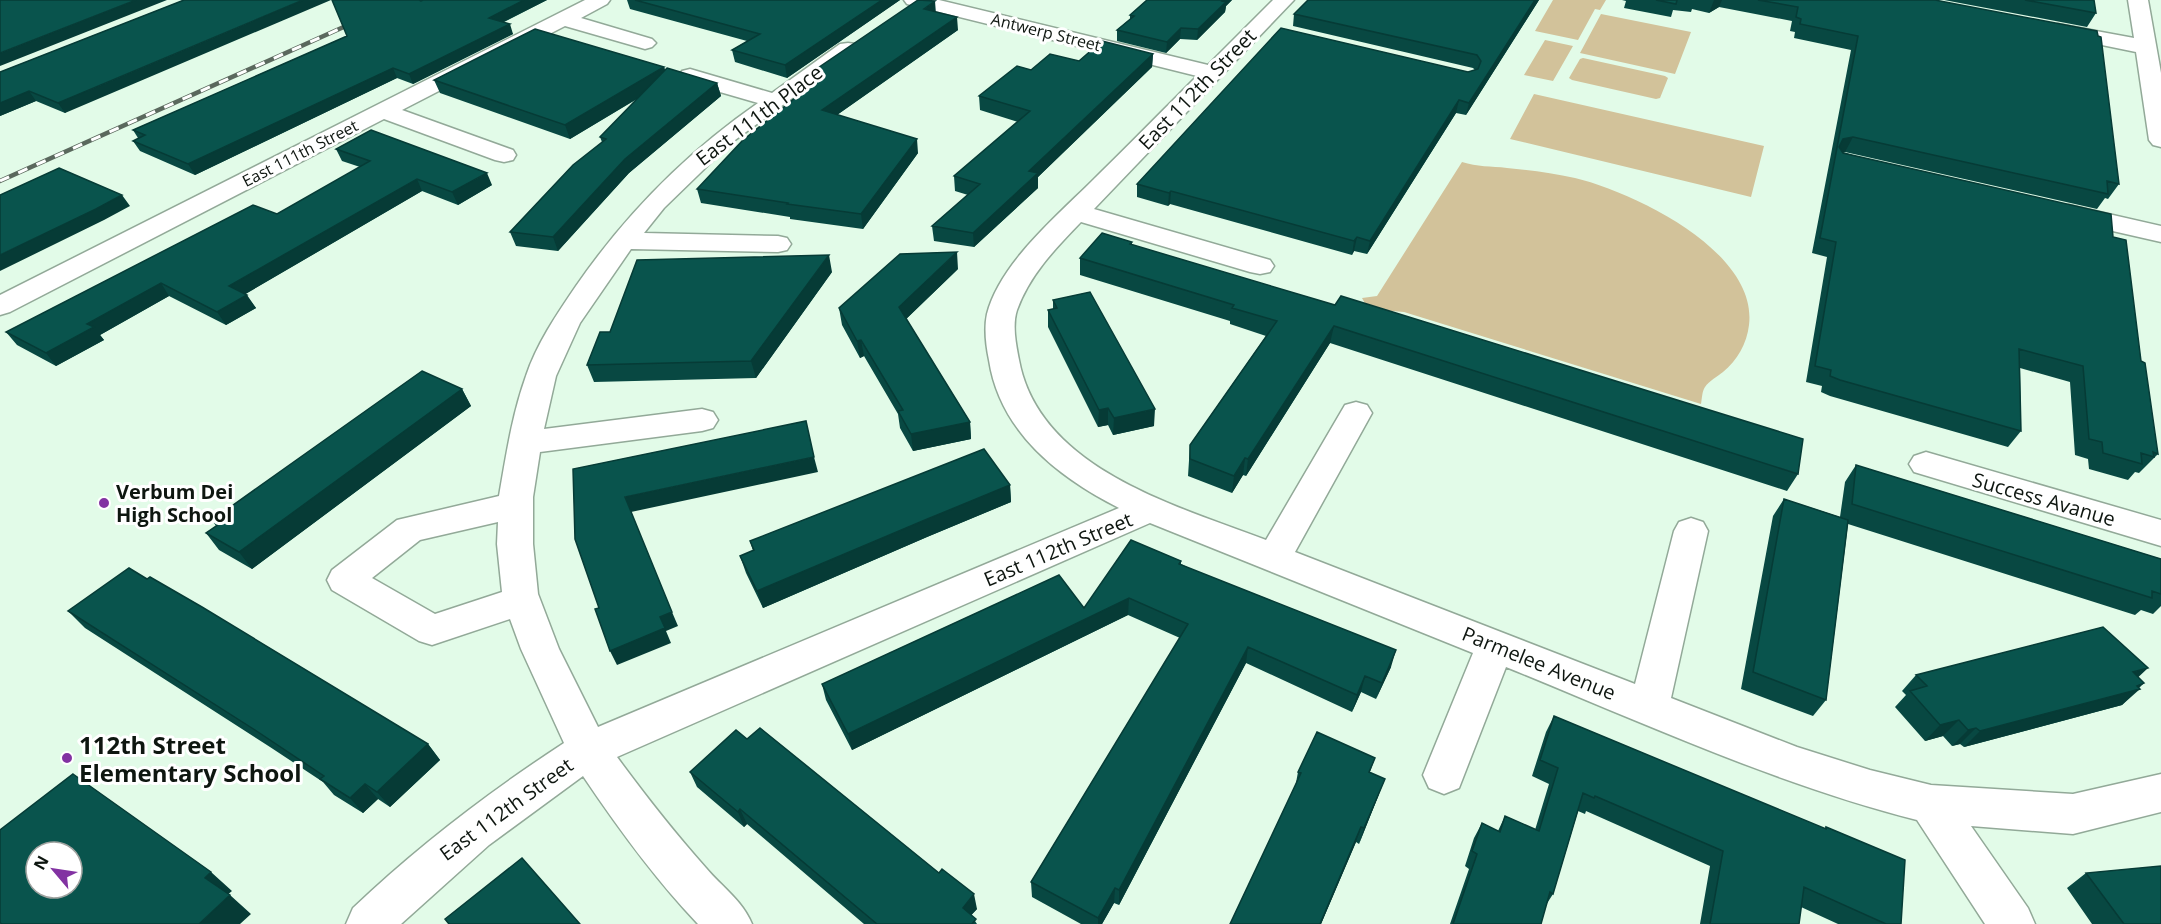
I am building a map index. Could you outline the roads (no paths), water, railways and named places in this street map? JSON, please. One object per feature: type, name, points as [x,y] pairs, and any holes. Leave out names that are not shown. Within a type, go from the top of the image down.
[{"type":"street","name":"East 111th Street","points":[[0,306],[600,0]]},
{"type":"street","points":[[2138,0],[2150,43],[2161,140]]},
{"type":"street","name":"Antwerp Street","points":[[910,6],[1213,74]]},
{"type":"street","points":[[563,19],[645,43]]},
{"type":"street","name":"East 112th Street","points":[[1150,510],[1102,483],[1057,453],[1030,421],[1008,381],[1000,348],[1002,312],[1019,273],[1213,74],[1275,20]]},
{"type":"street","points":[[2039,27],[2150,43]]},
{"type":"street","name":"East 111th Place","points":[[729,924],[684,877],[628,807],[588,750],[540,649],[523,600],[515,544],[516,505],[525,443],[541,376],[565,323],[608,260],[655,203],[723,138],[773,100],[868,35]]},
{"type":"street","points":[[690,76],[773,100]]},
{"type":"street","points":[[382,111],[504,155]]},
{"type":"street","points":[[2048,208],[2161,234]]},
{"type":"street","points":[[1077,212],[1260,266]]},
{"type":"street","points":[[624,241],[778,244]]},
{"type":"street","points":[[1274,558],[1356,413]]},
{"type":"street","points":[[525,443],[702,420]]},
{"type":"street","name":"Success Avanue","points":[[1926,464],[2161,534]]},
{"type":"street","points":[[516,505],[408,529],[345,580],[432,630],[523,600]]},
{"type":"street","name":"East 112th Street","points":[[369,924],[435,862],[519,795],[588,750],[1150,510]]},
{"type":"street","name":"Parmelee Avenue","points":[[1150,510],[1793,764],[1870,789],[1931,804],[2073,814],[2161,793]]},
{"type":"street","points":[[1649,707],[1691,531]]},
{"type":"street","points":[[1444,775],[1495,646]]},
{"type":"street","points":[[1931,804],[2012,924]]},
{"type":"railway","points":[[0,181],[357,21]]},
{"type":"place","name":"Verbum Dei High School","points":[[104,503]]},
{"type":"place","name":"112th Street Elementary School","points":[[67,758]]}]
